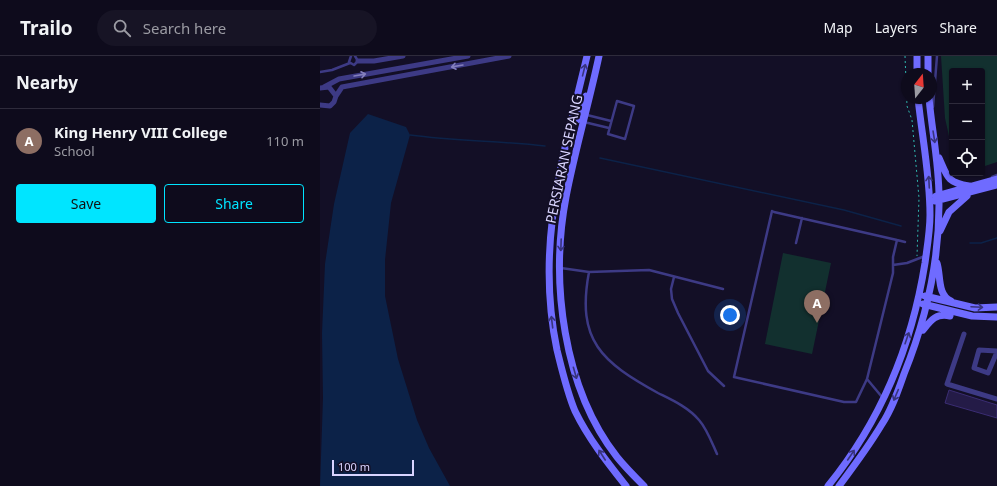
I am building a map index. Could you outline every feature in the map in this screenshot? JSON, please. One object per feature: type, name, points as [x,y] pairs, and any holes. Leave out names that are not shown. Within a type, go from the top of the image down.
[{"type":"street","points":[[356,57],[374,61],[403,56]]},
{"type":"street","points":[[322,87],[339,79],[468,56]]},
{"type":"street","points":[[320,105],[330,106],[334,102],[342,87],[509,56]]},
{"type":"street","name":"PERSIARAN SEPANG","points":[[587,56],[555,197],[550,235],[548,288],[552,326],[559,360],[575,410],[606,462],[626,486]]},
{"type":"street","points":[[572,118],[577,120],[580,117],[598,56]]},
{"type":"street","name":"PERSIARAN SEPANG","points":[[598,56],[566,198],[561,236],[560,268],[564,324],[577,381],[595,423],[617,457],[644,486]]},
{"type":"street","points":[[928,56],[928,68]]},
{"type":"street","points":[[917,59],[922,68]]},
{"type":"street","points":[[322,87],[332,89],[336,96]]},
{"type":"street","points":[[828,486],[869,427],[884,399],[900,359],[917,303],[926,256],[930,200],[928,169],[919,104]]},
{"type":"street","points":[[839,486],[858,461],[888,413],[920,333],[929,297],[936,259],[939,198],[936,152],[930,104]]},
{"type":"street","points":[[936,152],[948,179],[973,189]]},
{"type":"street","points":[[938,234],[949,212],[973,189],[997,179]]},
{"type":"street","points":[[930,200],[973,189],[997,185]]},
{"type":"street","points":[[936,259],[943,295],[947,300],[961,305]]},
{"type":"street","points":[[919,294],[976,308],[997,307]]},
{"type":"street","points":[[917,303],[969,316],[997,317]]},
{"type":"street","points":[[920,333],[929,322],[940,314],[959,318],[969,316]]},
{"type":"street","points":[[964,334],[947,384],[997,399]]},
{"type":"street","points":[[979,350],[997,351],[988,372],[974,368],[979,350]]},
{"type":"lane","points":[[350,56],[350,63]]},
{"type":"lane","points":[[931,115],[937,56]]},
{"type":"lane","points":[[320,72],[332,70],[350,63],[354,65],[356,57]]},
{"type":"lane","points":[[933,68],[936,62]]},
{"type":"lane","points":[[616,101],[633,105],[625,139],[608,135],[609,128],[616,101]]},
{"type":"lane","points":[[585,118],[611,121]]},
{"type":"lane","points":[[585,118],[609,128]]},
{"type":"lane","points":[[960,185],[997,175]]},
{"type":"lane","points":[[897,240],[888,296],[867,379],[856,402],[849,403],[734,377],[770,213],[774,212],[802,218],[897,240],[905,242]]},
{"type":"lane","points":[[796,243],[802,218]]},
{"type":"lane","points":[[893,265],[926,256]]},
{"type":"lane","points":[[560,268],[589,272],[649,270],[723,289]]},
{"type":"lane","points":[[589,272],[585,296],[586,315],[590,334],[597,348],[628,376],[681,405],[699,420],[717,454]]},
{"type":"lane","points":[[674,277],[671,289],[672,299],[678,313],[708,370],[724,386]]},
{"type":"lane","points":[[867,379],[884,399]]},
{"type":"path","points":[[905,56],[907,106],[912,120],[920,198],[917,259]]},
{"type":"green space","points":[[941,56],[997,56],[997,162],[985,166],[985,68],[949,68],[949,136],[945,118]]},
{"type":"green space","points":[[783,253],[831,263],[812,354],[765,344]]},
{"type":"water","points":[[368,114],[406,127],[410,135],[391,203],[385,260],[385,296],[398,359],[417,420],[429,448],[450,486],[320,486],[323,398],[322,333],[325,264],[334,204],[350,133]]},
{"type":"building","points":[[949,390],[997,405],[997,418],[945,403]]},
{"type":"waterway","points":[[410,135],[444,139],[545,146]]},
{"type":"waterway","points":[[600,158],[844,210],[901,226]]},
{"type":"waterway","points":[[970,243],[981,243],[997,238]]},
{"type":"place","name":"King Henry VIII College","points":[[817,323]]}]
